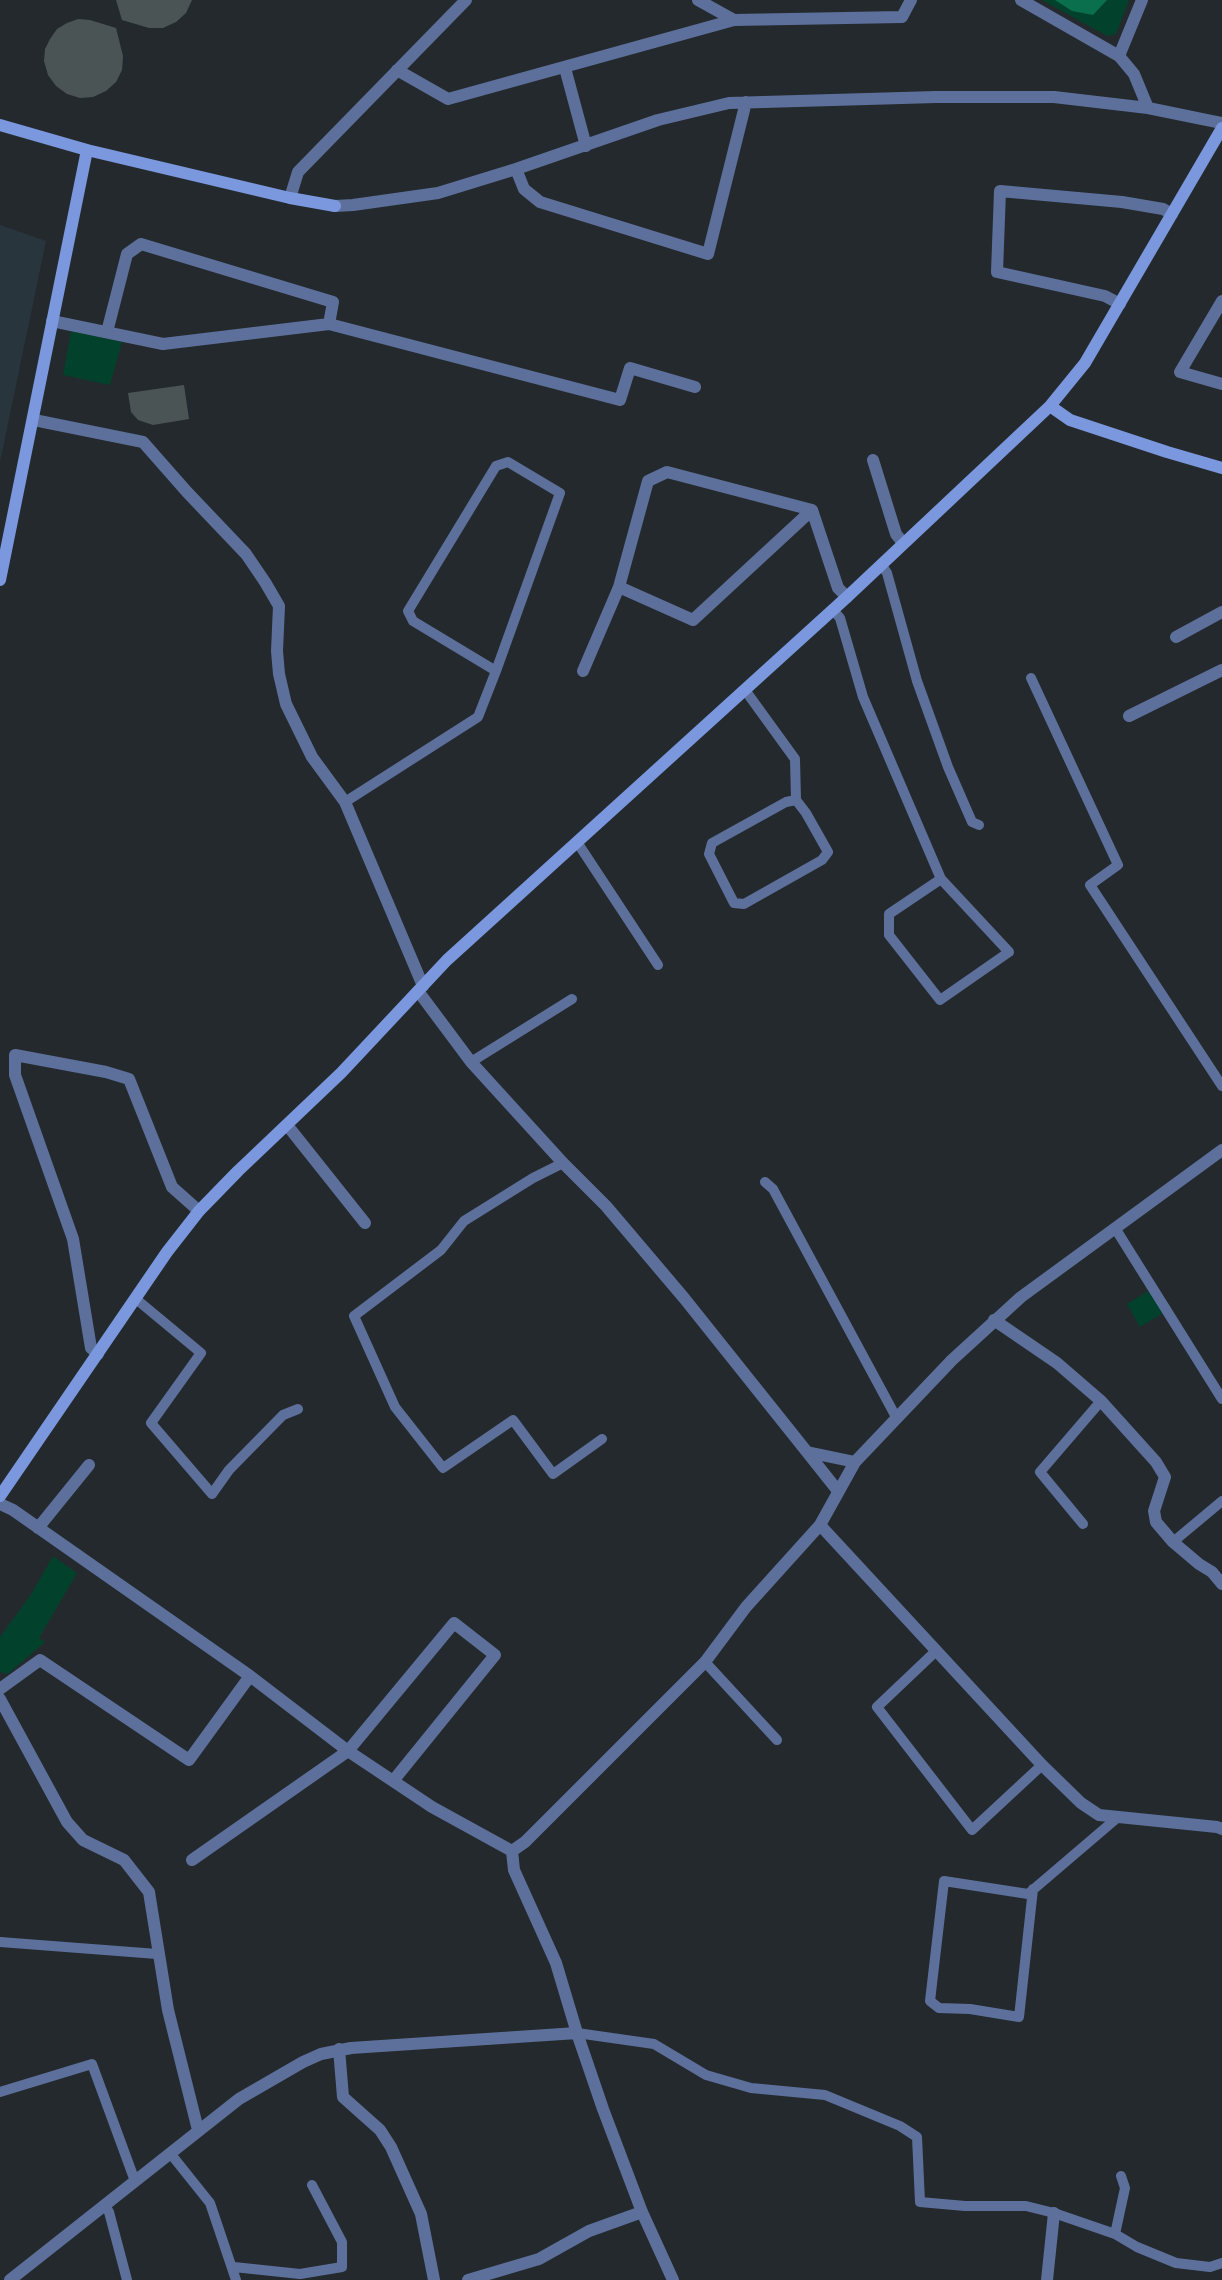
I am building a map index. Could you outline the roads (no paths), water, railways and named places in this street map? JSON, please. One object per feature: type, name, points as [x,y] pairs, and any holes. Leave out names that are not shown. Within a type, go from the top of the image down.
[{"type":"street","points":[[290,198],[298,172],[466,0]]},
{"type":"street","points":[[698,0],[734,20]]},
{"type":"street","points":[[397,70],[448,99],[734,20],[902,17],[911,0]]},
{"type":"street","points":[[1021,0],[1119,56],[1134,74],[1148,108]]},
{"type":"street","points":[[1119,56],[1142,0]]},
{"type":"street","points":[[565,68],[586,146]]},
{"type":"street","points":[[0,125],[87,150],[290,198],[336,206],[353,206],[438,193],[586,146],[658,120],[729,103],[1010,96],[1054,97],[1148,108],[1222,125],[1085,363],[1050,406],[833,610],[447,960],[341,1072],[199,1211],[168,1252],[0,1496]]},
{"type":"street","points":[[516,169],[524,189],[540,202],[708,254],[746,102]]},
{"type":"street","points":[[0,580],[87,150]]},
{"type":"street","points":[[1120,304],[1105,296],[997,272],[1000,190],[1122,202],[1163,209],[1172,213]]},
{"type":"street","points":[[107,332],[127,254],[141,244],[333,302],[329,324]]},
{"type":"street","points":[[1222,301],[1180,372],[1222,384]]},
{"type":"street","points":[[52,321],[163,344],[329,324],[620,400],[630,368],[695,387]]},
{"type":"street","points":[[1050,406],[1070,420],[1222,468]]},
{"type":"street","points":[[34,420],[143,442],[186,492],[246,554],[279,606],[277,651],[279,674],[286,704],[312,757],[345,802],[420,989],[471,1062],[563,1163],[606,1206],[684,1298],[838,1491]]},
{"type":"street","points":[[873,460],[896,534],[903,543]]},
{"type":"street","points":[[583,671],[619,587],[648,481],[667,472],[813,510]]},
{"type":"street","points":[[619,587],[693,620],[813,510]]},
{"type":"street","points":[[813,510],[838,588],[847,597]]},
{"type":"street","points":[[1176,636],[1222,612]]},
{"type":"street","points":[[1129,716],[1222,670]]},
{"type":"street","points":[[98,1354],[92,1348],[73,1239],[15,1075],[15,1055],[129,1079],[172,1187],[199,1211]]},
{"type":"street","points":[[287,1125],[364,1223]]},
{"type":"street","points":[[512,1851],[525,1842],[705,1662],[746,1607],[820,1525],[855,1462],[896,1417],[994,1320],[1021,1297],[1222,1150]]},
{"type":"street","points":[[994,1320],[1057,1363],[1101,1401],[1156,1462],[1165,1477],[1154,1511],[1156,1522],[1173,1542],[1212,1572],[1222,1584]]},
{"type":"street","points":[[807,1452],[855,1462]]},
{"type":"street","points":[[38,1528],[89,1465]]},
{"type":"street","points":[[0,1504],[13,1510],[250,1676],[348,1751],[432,1807],[512,1851]]},
{"type":"street","points":[[820,1525],[1042,1765],[1081,1803],[1099,1815],[1222,1829]]},
{"type":"street","points":[[192,1860],[348,1751],[454,1623],[495,1655],[393,1781]]},
{"type":"street","points":[[0,1689],[40,1660],[189,1760],[250,1676]]},
{"type":"street","points":[[0,1700],[67,1822],[83,1840],[124,1860],[148,1892],[168,2010],[198,2130]]},
{"type":"street","points":[[512,1851],[514,1870],[556,1963],[603,2109],[642,2211],[673,2280]]},
{"type":"street","points":[[10,2280],[239,2099],[266,2081],[303,2062],[339,2049],[577,2033]]},
{"type":"street","points":[[339,2049],[343,2097],[380,2130],[391,2147],[421,2214],[434,2280]]},
{"type":"street","points":[[468,2280],[539,2259],[589,2231],[642,2211]]},
{"type":"street","points":[[1047,2280],[1054,2213]]},
{"type":"lane","points":[[345,802],[478,717],[496,671],[560,493],[508,462],[496,466],[408,611],[413,621],[496,671]]},
{"type":"lane","points":[[881,564],[887,573],[917,681],[948,767],[972,822],[979,825]]},
{"type":"lane","points":[[833,610],[840,618],[863,698],[941,879],[1009,952],[940,1000],[890,935],[889,914],[941,879]]},
{"type":"lane","points":[[1031,678],[1118,865],[1090,885],[1222,1086]]},
{"type":"lane","points":[[745,690],[795,759],[796,800],[828,852],[822,861],[744,904],[734,903],[709,854],[712,843],[786,802],[796,800]]},
{"type":"lane","points":[[577,842],[658,965]]},
{"type":"lane","points":[[471,1062],[572,999]]},
{"type":"lane","points":[[563,1163],[533,1178],[464,1221],[441,1250],[354,1316],[395,1407],[443,1468],[513,1420],[553,1474],[602,1439]]},
{"type":"lane","points":[[765,1182],[773,1189],[896,1417]]},
{"type":"lane","points":[[1115,1228],[1222,1399]]},
{"type":"lane","points":[[136,1299],[201,1353],[151,1423],[212,1494],[229,1470],[283,1415],[298,1409]]},
{"type":"lane","points":[[1083,1524],[1040,1472],[1101,1401]]},
{"type":"lane","points":[[1173,1542],[1222,1501]]},
{"type":"lane","points":[[936,1651],[878,1707],[972,1830],[1042,1765]]},
{"type":"lane","points":[[705,1662],[777,1740]]},
{"type":"lane","points":[[1033,1889],[1019,2018],[970,2009],[939,2008],[930,2001],[944,1881],[1028,1893],[1117,1818]]},
{"type":"lane","points":[[0,1942],[158,1954]]},
{"type":"lane","points":[[577,2033],[654,2044],[706,2075],[751,2088],[825,2095],[900,2126],[917,2137],[920,2202],[965,2206],[1026,2206],[1115,2234],[1137,2247],[1176,2263],[1210,2267],[1222,2263]]},
{"type":"lane","points":[[0,2092],[92,2064],[135,2181]]},
{"type":"lane","points":[[170,2153],[210,2203],[234,2267],[236,2280]]},
{"type":"lane","points":[[1115,2234],[1125,2188],[1121,2176]]},
{"type":"lane","points":[[234,2267],[300,2274],[342,2267],[342,2242],[312,2186]]},
{"type":"lane","points":[[105,2206],[109,2212],[127,2280]]}]
